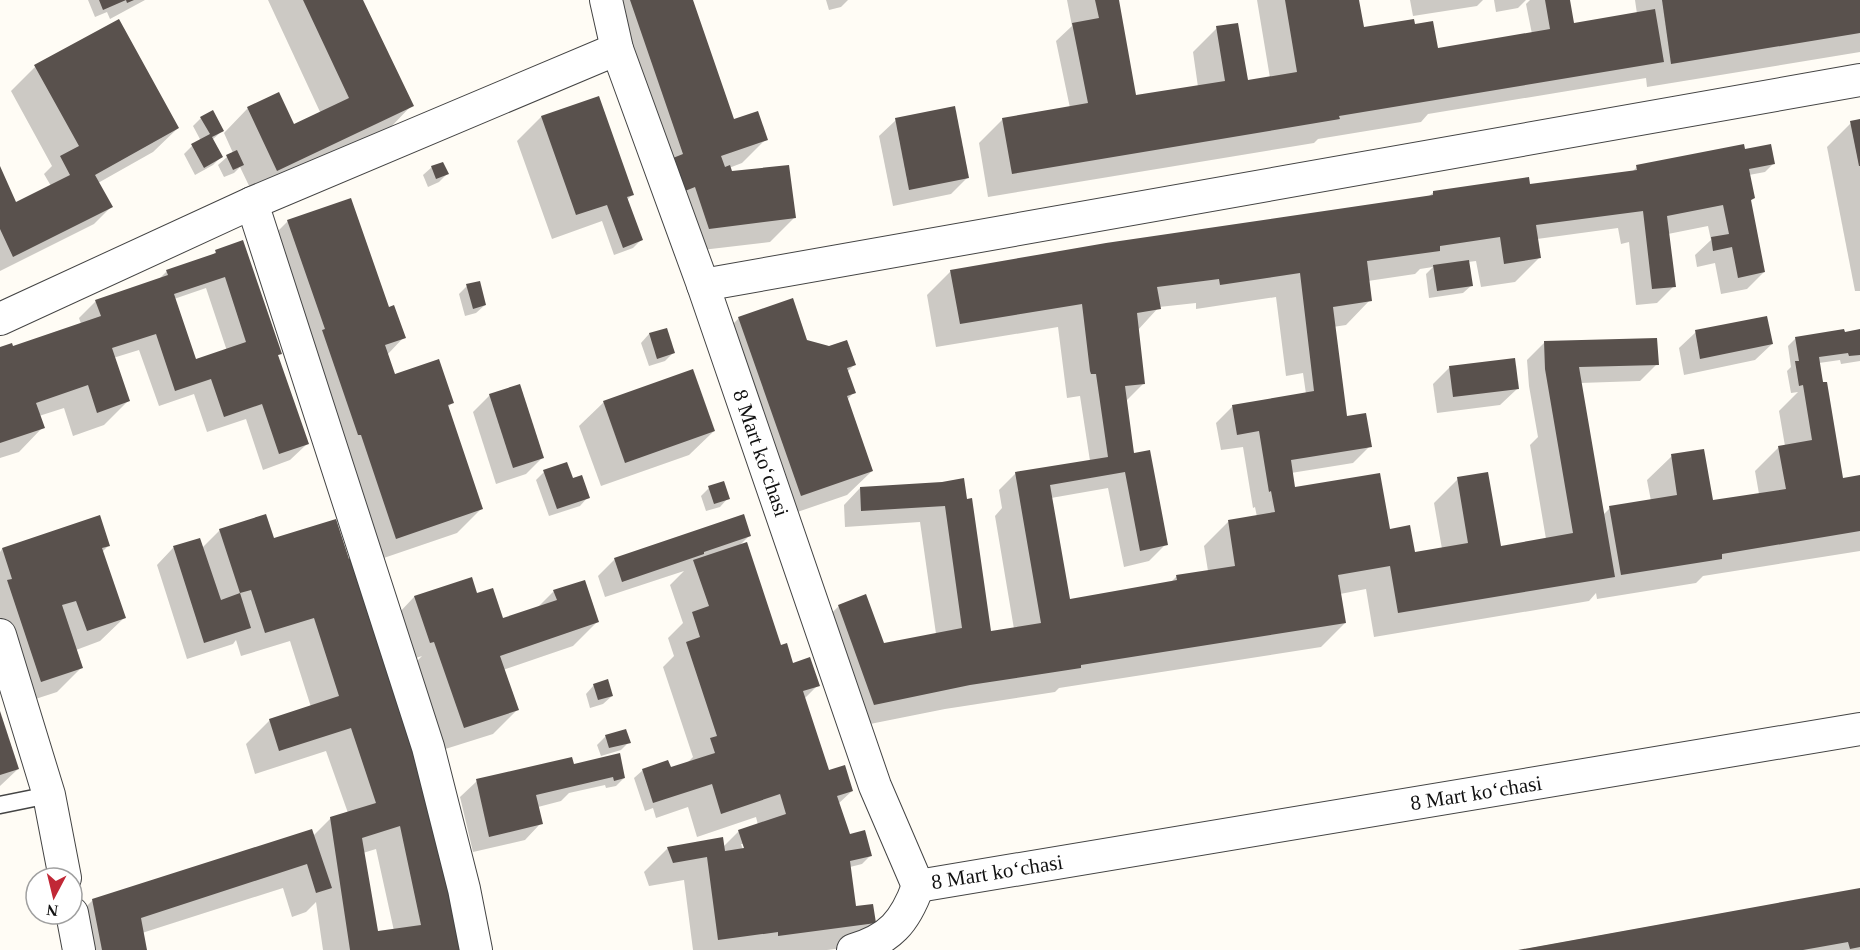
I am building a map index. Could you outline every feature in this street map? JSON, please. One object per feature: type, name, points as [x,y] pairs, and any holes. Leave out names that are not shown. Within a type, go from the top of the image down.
[{"type":"street","name":"8 Mart koʻchasi","points":[[606,0],[617,48],[703,285],[875,786],[918,885],[1860,729]]},
{"type":"street","points":[[0,319],[252,203],[617,48]]},
{"type":"street","points":[[703,285],[1860,80]]},
{"type":"street","points":[[252,203],[428,747],[464,889],[476,950]]},
{"type":"street","points":[[0,635],[49,795],[63,866]]},
{"type":"street","points":[[852,950],[868,945],[892,931],[910,908],[918,885]]},
{"type":"street","points":[[74,926],[79,950]]},
{"type":"lane","points":[[0,805],[49,795]]},
{"type":"building","points":[[99,0],[126,0],[103,10]]},
{"type":"building","points":[[303,0],[363,0],[414,106],[277,171],[247,107],[279,92],[294,124],[349,98]]},
{"type":"building","points":[[630,0],[693,0],[734,119],[758,111],[768,140],[721,156],[725,167],[730,165],[732,171],[789,165],[796,218],[709,229],[695,187],[685,191],[673,158],[683,154]]},
{"type":"building","points":[[1095,0],[1119,0],[1136,95],[1225,81],[1216,26],[1238,23],[1248,80],[1297,72],[1285,0],[1359,0],[1364,27],[1414,19],[1415,24],[1433,21],[1438,48],[1550,29],[1545,0],[1570,0],[1574,23],[1655,9],[1664,62],[1339,116],[1340,119],[1012,174],[1002,118],[1088,103],[1072,23],[1099,18]]},
{"type":"building","points":[[1662,0],[1860,0],[1860,33],[1671,64]]},
{"type":"building","points":[[119,19],[179,128],[95,175],[113,207],[13,257],[0,229],[0,166],[16,202],[70,175],[60,156],[79,146],[34,65]]},
{"type":"building","points":[[599,96],[634,195],[627,197],[643,240],[623,248],[607,205],[576,215],[541,116]]},
{"type":"building","points":[[955,106],[969,178],[909,190],[895,118]]},
{"type":"building","points":[[213,110],[224,131],[212,137],[223,157],[204,168],[191,144],[210,134],[200,117]]},
{"type":"building","points":[[1860,119],[1860,166],[1859,166],[1850,121]]},
{"type":"building","points":[[1744,144],[1745,149],[1771,144],[1775,164],[1749,169],[1755,198],[1751,200],[1765,272],[1738,278],[1732,247],[1713,251],[1711,237],[1729,234],[1723,205],[1667,216],[1676,287],[1652,289],[1643,211],[1536,225],[1541,258],[1504,264],[1500,237],[1440,246],[1440,251],[1367,261],[1372,301],[1333,307],[1347,416],[1366,413],[1372,447],[1291,460],[1295,487],[1380,473],[1390,529],[1410,525],[1415,552],[1468,543],[1457,477],[1488,472],[1501,546],[1573,533],[1545,369],[1544,341],[1657,338],[1659,365],[1579,367],[1615,577],[1398,613],[1390,566],[1338,575],[1346,623],[1081,665],[1081,668],[970,685],[874,705],[838,605],[866,594],[884,643],[962,628],[945,506],[861,511],[860,487],[942,482],[964,478],[967,499],[972,498],[991,631],[1041,623],[1015,472],[1108,457],[1096,374],[1091,374],[1090,371],[1082,304],[960,324],[950,270],[1106,243],[1433,195],[1433,191],[1529,177],[1530,184],[1637,170],[1636,165]],"holes":[[[1300,273],[1314,391],[1232,405],[1237,435],[1259,431],[1269,492],[1271,491],[1275,512],[1228,520],[1235,566],[1176,575],[1177,580],[1070,599],[1050,485],[1125,472],[1140,551],[1168,545],[1150,450],[1134,453],[1125,386],[1145,384],[1137,313],[1161,309],[1157,287],[1219,279],[1220,285]]]},
{"type":"building","points":[[237,150],[244,165],[233,170],[226,155]]},
{"type":"building","points":[[443,162],[449,174],[436,179],[431,166]]},
{"type":"building","points":[[351,198],[389,307],[394,305],[406,338],[385,345],[395,374],[439,359],[454,403],[448,405],[483,509],[396,539],[322,330],[325,329],[287,220]]},
{"type":"building","points":[[243,240],[282,354],[278,355],[309,444],[279,454],[262,404],[224,417],[211,379],[175,391],[156,334],[112,348],[130,401],[97,413],[88,385],[36,403],[45,428],[0,443],[0,347],[12,343],[13,346],[101,316],[95,300],[168,275],[166,270],[216,253],[215,250]],"holes":[[[225,277],[246,342],[196,359],[174,294]]]},
{"type":"building","points":[[1469,260],[1473,286],[1437,291],[1433,265]]},
{"type":"building","points":[[480,281],[486,305],[473,309],[466,284]]},
{"type":"building","points":[[793,298],[807,340],[829,346],[847,340],[856,365],[847,368],[856,393],[847,396],[873,471],[801,496],[738,317]]},
{"type":"building","points":[[1767,316],[1773,344],[1700,359],[1695,330]]},
{"type":"building","points":[[667,328],[675,353],[657,359],[649,333]]},
{"type":"building","points":[[1844,329],[1845,332],[1860,329],[1860,355],[1849,356],[1848,353],[1819,357],[1823,382],[1827,382],[1843,478],[1860,475],[1860,531],[1722,554],[1722,559],[1621,575],[1609,506],[1677,495],[1671,454],[1704,449],[1713,500],[1786,489],[1778,446],[1812,440],[1803,385],[1799,386],[1795,361],[1799,361],[1795,337]]},
{"type":"building","points":[[1515,358],[1519,389],[1453,397],[1449,366]]},
{"type":"building","points":[[693,369],[715,431],[625,463],[603,401]]},
{"type":"building","points":[[520,384],[544,458],[513,468],[489,394]]},
{"type":"building","points":[[567,462],[573,478],[582,475],[590,498],[557,509],[543,470]]},
{"type":"building","points":[[724,481],[730,499],[714,504],[708,486]]},
{"type":"building","points":[[266,514],[274,538],[336,519],[349,559],[353,558],[428,789],[462,950],[350,950],[330,817],[376,803],[351,728],[279,751],[269,719],[339,696],[314,618],[265,633],[251,590],[240,593],[219,529]],"holes":[[[400,826],[421,925],[378,931],[362,838]]]},
{"type":"building","points":[[744,514],[751,536],[622,582],[614,558]]},
{"type":"building","points":[[100,515],[110,546],[102,548],[126,618],[87,631],[76,601],[62,605],[83,668],[41,682],[7,580],[12,579],[2,548]]},
{"type":"building","points":[[200,538],[221,600],[240,593],[251,628],[204,643],[173,546]]},
{"type":"building","points":[[747,542],[781,645],[787,643],[793,663],[810,657],[820,686],[803,691],[829,770],[845,765],[853,791],[837,796],[850,834],[865,830],[872,856],[850,861],[856,906],[873,904],[876,923],[778,936],[778,932],[718,940],[707,857],[673,863],[667,847],[723,837],[725,851],[744,848],[738,830],[786,814],[780,794],[721,814],[712,784],[653,803],[642,769],[668,760],[671,767],[715,753],[710,738],[717,736],[686,642],[700,637],[692,612],[709,606],[693,560]]},
{"type":"building","points":[[472,577],[477,593],[493,588],[503,618],[557,600],[553,590],[585,580],[599,622],[500,656],[519,710],[464,728],[434,642],[430,643],[414,596]]},
{"type":"building","points":[[608,679],[613,696],[598,700],[593,684]]},
{"type":"building","points":[[0,711],[19,769],[0,775]]},
{"type":"building","points":[[626,729],[631,743],[609,748],[605,735]]},
{"type":"building","points":[[620,753],[625,778],[614,781],[613,777],[536,795],[543,824],[489,837],[476,779],[572,757],[574,764]]},
{"type":"building","points":[[312,829],[332,888],[316,893],[307,864],[141,918],[147,950],[102,950],[92,899]]},
{"type":"building","points":[[1860,888],[1860,947],[1850,949],[1848,942],[1803,950],[1518,950]]}]
